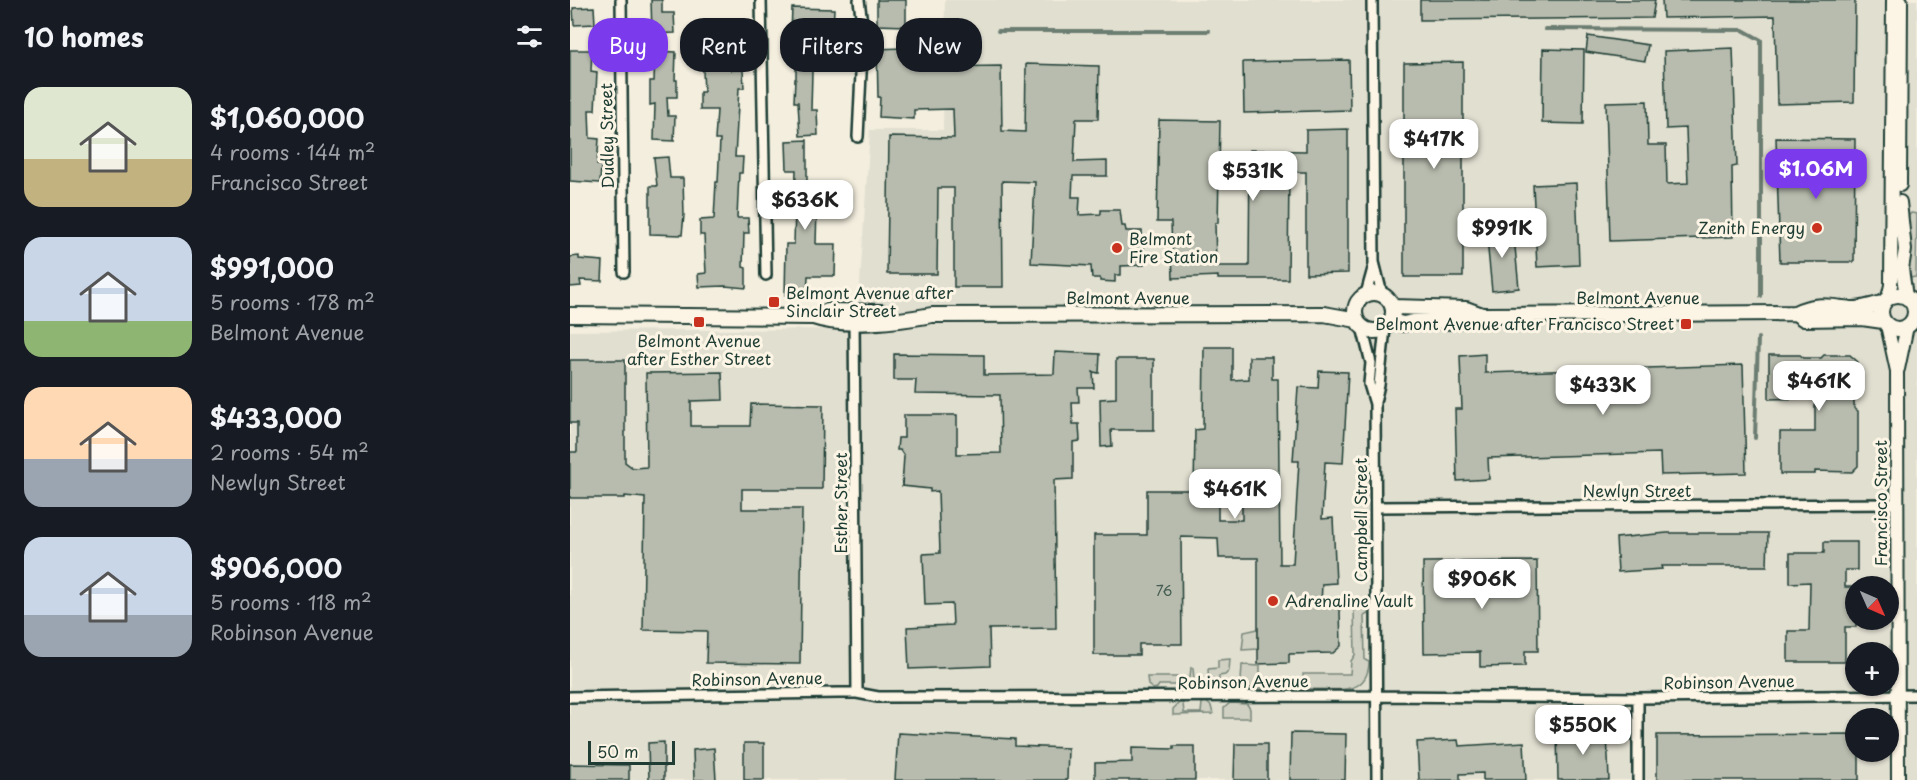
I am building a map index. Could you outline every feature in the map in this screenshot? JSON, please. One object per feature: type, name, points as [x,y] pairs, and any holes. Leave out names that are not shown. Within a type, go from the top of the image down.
[{"type":"main road","points":[[1382,294],[1387,297],[1393,307],[1388,325],[1373,331],[1360,324],[1355,315],[1361,299],[1382,294]]},
{"type":"main road","points":[[1900,295],[1912,302],[1915,310],[1911,324],[1897,329],[1885,323],[1881,312],[1886,301],[1900,295]]},
{"type":"main road","name":"Belmont Avenue","points":[[1324,314],[1361,299]]},
{"type":"main road","name":"Belmont Avenue","points":[[1388,325],[1423,320],[1452,322],[1482,315],[1795,313],[1806,307],[1831,305],[1851,309],[1866,308],[1886,301]]},
{"type":"main road","name":"Belmont Avenue","points":[[1393,307],[1466,309],[1482,315]]},
{"type":"main road","name":"Belmont Avenue","points":[[1795,313],[1804,319],[1862,318],[1885,323]]},
{"type":"main road","name":"Belmont Avenue","points":[[570,315],[813,316],[826,321],[854,317],[907,319],[932,315],[1324,314],[1360,324]]},
{"type":"street","name":"Dudley Street","points":[[621,0],[624,272]]},
{"type":"street","points":[[762,0],[766,275]]},
{"type":"street","points":[[858,137],[863,31],[859,0]]},
{"type":"street","points":[[1372,0],[1374,262],[1382,294]]},
{"type":"street","points":[[1886,301],[1891,285],[1893,0]]},
{"type":"street","points":[[1901,0],[1900,216],[1904,241],[1902,269],[1912,302]]},
{"type":"street","points":[[1361,299],[1374,262]]},
{"type":"street","name":"Esther Street","points":[[854,317],[857,693]]},
{"type":"street","name":"Francisco Street","points":[[1885,323],[1897,370],[1898,642]]},
{"type":"street","name":"Campbell Street","points":[[1360,324],[1371,363],[1369,384],[1375,404]]},
{"type":"street","name":"Francisco Street","points":[[1897,370],[1911,324]]},
{"type":"street","name":"Campbell Street","points":[[1377,780],[1375,404],[1388,325]]},
{"type":"street","name":"Newlyn Street","points":[[1376,507],[1898,504]]},
{"type":"street","name":"Robinson Avenue","points":[[570,697],[857,693],[890,697],[1638,698],[1845,695]]},
{"type":"street","name":"Robinson Avenue","points":[[1899,694],[1917,694]]},
{"type":"street","name":"Francisco Street","points":[[1898,696],[1898,780]]},
{"type":"street","points":[[1638,698],[1638,780]]},
{"type":"shaded area","points":[[945,0],[1917,0],[1917,780],[570,780],[570,331],[857,329],[870,130],[943,130],[944,72],[982,72],[982,18],[945,18]]},
{"type":"shaded area","points":[[1911,213],[1917,214],[1916,277],[1909,278],[1907,268],[1911,241],[1907,218]]},
{"type":"shaded area","points":[[1358,604],[1364,605],[1368,611],[1368,614],[1364,616],[1365,660],[1369,662],[1363,681],[1350,688],[1341,689],[1313,689],[1306,686],[1303,674],[1350,674],[1351,661],[1355,655],[1354,609]]},
{"type":"shaded area","points":[[1258,629],[1258,649],[1242,650],[1244,632]]},
{"type":"shaded area","points":[[1230,659],[1229,671],[1219,676],[1219,688],[1212,689],[1209,684],[1208,669],[1218,668],[1218,660]]},
{"type":"shaded area","points":[[1242,665],[1260,666],[1260,679],[1269,680],[1266,688],[1245,688],[1241,681]]},
{"type":"shaded area","points":[[1191,667],[1194,680],[1189,689],[1183,689],[1181,685],[1159,685],[1153,689],[1148,685],[1147,677],[1190,677]]},
{"type":"shaded area","points":[[1206,702],[1211,706],[1213,714],[1173,715],[1173,709],[1179,703],[1183,703],[1184,713],[1201,713],[1202,703]]},
{"type":"shaded area","points":[[1230,703],[1247,704],[1250,709],[1250,718],[1224,718],[1224,708]]},
{"type":"building","points":[[651,0],[662,0],[662,13],[674,13],[675,33],[668,33],[668,18],[652,18]]},
{"type":"building","points":[[877,0],[906,0],[906,18],[896,18],[896,26],[884,25],[884,18],[877,18]]},
{"type":"building","points":[[1420,0],[1655,0],[1652,18],[1420,20]]},
{"type":"building","points":[[1662,0],[1855,0],[1854,102],[1777,104],[1775,16],[1663,18]]},
{"type":"building","points":[[594,7],[595,18],[588,18],[588,24],[574,25],[573,8]]},
{"type":"building","points":[[792,8],[834,9],[834,18],[792,18]]},
{"type":"building","points":[[1588,36],[1648,45],[1645,61],[1586,52]]},
{"type":"building","points":[[896,48],[896,72],[982,72],[982,66],[1001,66],[1002,131],[1025,132],[1026,64],[1099,66],[1098,119],[1076,119],[1074,162],[1107,161],[1107,176],[1073,176],[1072,197],[1080,197],[1079,215],[1101,214],[1101,210],[1120,210],[1122,226],[1125,226],[1126,231],[1142,231],[1144,265],[1121,266],[1121,275],[1115,275],[1115,282],[1092,278],[1091,266],[1031,263],[1035,182],[1002,181],[1003,287],[954,287],[954,188],[938,188],[937,274],[887,274],[889,137],[954,138],[953,109],[914,110],[914,119],[879,117],[877,72],[884,72],[884,49]]},
{"type":"building","points":[[1733,48],[1737,166],[1732,167],[1733,237],[1610,241],[1606,102],[1647,101],[1648,145],[1666,145],[1667,184],[1688,183],[1686,128],[1666,129],[1664,51]]},
{"type":"building","points":[[1543,49],[1584,50],[1583,124],[1542,123]]},
{"type":"building","points":[[570,50],[588,50],[588,72],[597,72],[595,110],[589,110],[590,138],[599,139],[597,165],[601,165],[600,183],[570,181]]},
{"type":"building","points":[[668,52],[676,52],[677,97],[667,97],[668,116],[675,116],[674,141],[654,140],[655,104],[650,105],[650,81],[654,81],[654,72],[668,72]]},
{"type":"building","points":[[1349,60],[1350,110],[1244,113],[1243,62]]},
{"type":"building","points":[[1463,62],[1463,277],[1404,277],[1404,63]]},
{"type":"building","points":[[703,72],[743,72],[744,88],[739,88],[735,157],[743,157],[742,173],[739,173],[737,218],[748,218],[749,233],[744,233],[743,267],[746,268],[746,288],[699,287],[698,274],[706,273],[704,235],[700,235],[700,220],[714,219],[720,140],[715,140],[717,110],[700,110],[700,92],[704,92]]},
{"type":"building","points":[[796,72],[812,72],[811,110],[817,110],[818,135],[800,136],[798,102],[794,102]]},
{"type":"building","points":[[1159,120],[1220,121],[1218,223],[1215,223],[1216,266],[1249,266],[1250,150],[1306,151],[1306,130],[1348,129],[1348,273],[1306,274],[1306,172],[1289,172],[1288,279],[1218,279],[1218,276],[1173,278],[1171,222],[1157,222]]},
{"type":"building","points":[[1776,138],[1855,139],[1854,262],[1780,262]]},
{"type":"building","points":[[807,140],[807,207],[817,207],[816,244],[836,244],[835,276],[808,276],[807,295],[785,295],[786,244],[794,244],[796,170],[787,170],[786,141]]},
{"type":"building","points":[[668,157],[670,178],[683,178],[682,235],[650,234],[650,186],[657,186],[654,158]]},
{"type":"building","points":[[1576,183],[1579,265],[1537,267],[1533,185]]},
{"type":"building","points":[[1513,227],[1519,288],[1492,291],[1486,229]]},
{"type":"building","points":[[579,256],[579,259],[603,261],[602,281],[580,280],[581,286],[570,287],[570,257]]},
{"type":"building","points":[[1204,347],[1232,347],[1232,380],[1249,379],[1249,357],[1272,357],[1272,379],[1278,379],[1280,564],[1293,564],[1299,461],[1293,461],[1298,387],[1318,388],[1319,371],[1348,372],[1343,463],[1325,462],[1322,519],[1333,518],[1336,583],[1322,584],[1321,605],[1334,604],[1340,611],[1341,646],[1333,653],[1289,654],[1289,663],[1258,664],[1258,558],[1219,558],[1218,538],[1181,537],[1182,644],[1139,644],[1139,655],[1094,655],[1094,535],[1147,535],[1147,490],[1194,490],[1195,430],[1203,429]],"holes":[[[1218,486],[1242,486],[1242,520],[1218,520]]]},
{"type":"building","points":[[1055,352],[1100,354],[1099,373],[1093,372],[1094,388],[1078,388],[1079,402],[1072,402],[1073,424],[1079,424],[1080,441],[1073,442],[1073,479],[1054,480],[1056,628],[989,629],[990,666],[909,669],[907,627],[953,625],[952,604],[925,605],[923,554],[940,553],[938,491],[930,492],[930,489],[902,486],[904,456],[900,450],[897,450],[898,438],[904,438],[904,415],[957,415],[957,454],[1001,453],[1000,395],[915,394],[916,380],[894,380],[894,354],[984,355],[984,375],[1054,374]]},
{"type":"building","points":[[1485,354],[1485,373],[1743,365],[1746,473],[1661,475],[1660,453],[1488,458],[1489,479],[1457,481],[1455,409],[1462,409],[1460,356]]},
{"type":"building","points":[[1769,355],[1821,358],[1824,355],[1850,355],[1858,362],[1858,385],[1854,388],[1854,408],[1858,411],[1858,466],[1852,472],[1815,471],[1815,474],[1780,474],[1780,432],[1815,432],[1815,398],[1769,399]]},
{"type":"building","points":[[1116,359],[1154,359],[1154,430],[1111,430],[1112,446],[1101,447],[1100,399],[1116,398]]},
{"type":"building","points":[[570,360],[625,360],[625,462],[633,468],[647,467],[646,373],[722,372],[723,400],[691,401],[691,426],[750,426],[751,404],[823,405],[822,489],[742,489],[742,509],[802,509],[800,664],[706,663],[707,631],[643,630],[645,498],[625,496],[625,498],[570,498],[570,452],[577,452],[577,423],[570,423]]},
{"type":"building","points":[[1667,533],[1768,533],[1767,566],[1661,566],[1662,569],[1618,572],[1616,538]]},
{"type":"building","points":[[1824,542],[1857,542],[1857,570],[1845,570],[1845,662],[1788,662],[1788,631],[1809,631],[1810,582],[1790,583],[1790,553],[1824,553]]},
{"type":"building","points":[[1537,561],[1538,651],[1525,651],[1525,666],[1480,667],[1480,652],[1424,653],[1423,562]]},
{"type":"building","points":[[1578,731],[1578,733],[1607,733],[1609,780],[1558,780],[1557,732]]},
{"type":"building","points":[[898,733],[1015,739],[1015,746],[1068,748],[1067,780],[895,780]]},
{"type":"building","points":[[1291,733],[1346,734],[1345,780],[1290,780]]},
{"type":"building","points":[[1845,734],[1845,762],[1859,762],[1859,780],[1657,780],[1657,735]]},
{"type":"building","points":[[1458,740],[1459,746],[1524,742],[1526,780],[1483,780],[1483,773],[1460,774],[1460,780],[1419,780],[1417,742]]},
{"type":"building","points":[[664,742],[664,780],[649,780],[648,743]]},
{"type":"building","points":[[744,743],[764,743],[764,780],[744,780]]},
{"type":"building","points":[[1235,744],[1267,744],[1267,780],[1234,780]]},
{"type":"building","points":[[1174,746],[1195,746],[1195,780],[1095,780],[1095,763],[1132,762],[1132,748],[1174,749]]},
{"type":"building","points":[[714,748],[716,780],[694,780],[693,750]]},
{"type":"building","points":[[570,764],[629,765],[629,780],[570,780]]},
{"type":"waterway","points":[[1545,29],[1743,30],[1761,40],[1761,296]]},
{"type":"waterway","points":[[998,31],[1209,31]]},
{"type":"waterway","points":[[1755,438],[1758,338]]},
{"type":"place","name":"Zenith Energy","points":[[1817,228]]},
{"type":"place","name":"Belmont Fire Station","points":[[1117,248]]},
{"type":"place","name":"Belmont Avenue after Sinclair Street","points":[[774,302]]},
{"type":"place","name":"Belmont Avenue after Esther Street","points":[[699,322]]},
{"type":"place","name":"Belmont Avenue after Francisco Street","points":[[1686,324]]},
{"type":"place","name":"Adrenaline Vault","points":[[1273,601]]}]
